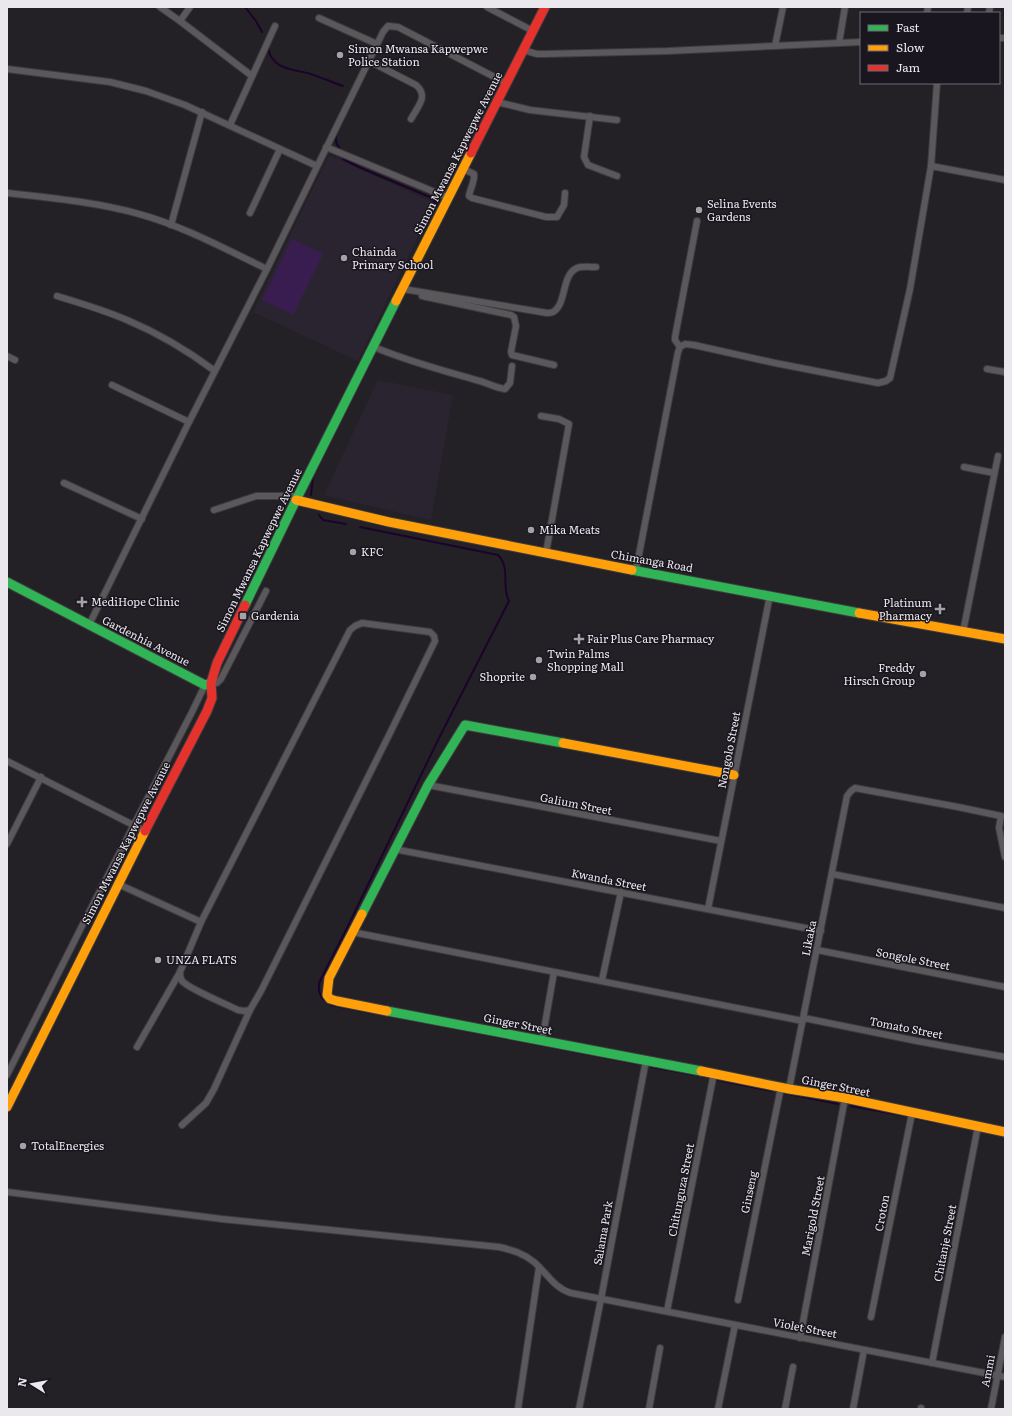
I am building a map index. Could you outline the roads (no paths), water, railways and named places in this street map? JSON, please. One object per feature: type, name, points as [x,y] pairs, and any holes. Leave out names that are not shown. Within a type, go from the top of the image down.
[{"type":"street","points":[[160,7],[252,76]]},
{"type":"street","points":[[180,21],[190,7]]},
{"type":"street","points":[[486,7],[533,31]]},
{"type":"street","name":"Simon Mwansa Kapwepwe Avenue","points":[[7,1107],[118,884],[207,711],[212,698],[212,691],[208,684],[297,498],[545,7]]},
{"type":"street","points":[[775,46],[784,7]]},
{"type":"street","points":[[838,43],[845,7]]},
{"type":"street","points":[[319,18],[377,44]]},
{"type":"street","points":[[230,125],[275,26]]},
{"type":"street","points":[[89,625],[215,370],[267,269],[383,32],[388,26],[398,27],[506,83]]},
{"type":"street","points":[[523,50],[537,54],[544,54],[860,42]]},
{"type":"street","points":[[369,61],[421,89],[423,94],[411,119]]},
{"type":"street","points":[[7,68],[110,82],[146,91],[202,112],[317,166]]},
{"type":"street","points":[[636,570],[680,347],[685,344],[694,345],[775,363],[878,383],[886,381],[890,378],[910,289],[932,166],[937,84]]},
{"type":"street","points":[[497,102],[530,110],[617,120]]},
{"type":"street","points":[[171,225],[202,112]]},
{"type":"street","points":[[590,116],[584,157],[586,162],[591,167],[616,176]]},
{"type":"street","points":[[326,147],[449,198]]},
{"type":"street","points":[[250,213],[280,149]]},
{"type":"street","points":[[932,166],[1005,180]]},
{"type":"street","points":[[463,168],[474,174],[469,196],[472,198],[539,215],[557,217],[564,205],[565,193]]},
{"type":"street","points":[[7,193],[95,203],[139,214],[171,225],[267,269]]},
{"type":"street","points":[[680,347],[675,340],[675,337],[697,221]]},
{"type":"street","points":[[402,290],[547,313],[553,312],[557,307],[568,277],[573,270],[579,267],[596,267]]},
{"type":"street","points":[[416,292],[425,297],[514,317],[516,326],[511,352],[512,355],[554,365]]},
{"type":"street","points":[[57,296],[127,320],[149,330],[195,356],[215,370]]},
{"type":"street","points":[[374,347],[408,361],[488,383],[501,389],[505,389],[510,383],[512,366]]},
{"type":"street","points":[[7,356],[15,360]]},
{"type":"street","points":[[987,369],[1005,372]]},
{"type":"street","points":[[112,385],[189,422]]},
{"type":"street","points":[[541,416],[559,419],[569,424],[546,553]]},
{"type":"street","points":[[963,632],[998,456]]},
{"type":"street","points":[[964,467],[994,473]]},
{"type":"street","points":[[64,483],[142,519]]},
{"type":"street","points":[[214,510],[256,496],[297,498]]},
{"type":"street","name":"Chimanga Road","points":[[297,498],[389,522],[836,609],[1005,639]]},
{"type":"street","name":"Gardenhia Avenue","points":[[7,582],[89,625],[208,684]]},
{"type":"street","points":[[7,1076],[85,920],[208,684],[217,683],[221,679],[266,591]]},
{"type":"street","name":"Nongolo Street","points":[[708,909],[770,595]]},
{"type":"street","points":[[138,1047],[180,972],[201,922],[350,630],[362,623],[430,632],[434,636],[435,641],[261,991],[250,1010],[214,1089],[206,1103],[182,1125]]},
{"type":"street","name":"Ginger Street","points":[[734,775],[464,725],[428,785],[394,849],[330,978],[327,995],[330,999],[337,1001],[785,1088],[845,1098],[1005,1132]]},
{"type":"street","points":[[7,761],[145,831]]},
{"type":"street","points":[[7,844],[40,778]]},
{"type":"street","name":"Galium Street","points":[[428,785],[721,842]]},
{"type":"street","name":"Likaka","points":[[785,1088],[803,1020],[847,796],[855,788],[1003,814]]},
{"type":"street","points":[[1003,814],[999,828],[1005,857]]},
{"type":"street","name":"Kwanda Street","points":[[394,849],[820,931]]},
{"type":"street","points":[[832,874],[1005,908]]},
{"type":"street","points":[[118,884],[201,922]]},
{"type":"street","points":[[602,980],[621,892]]},
{"type":"street","name":"Tomato Street","points":[[352,932],[803,1020],[1005,1057]]},
{"type":"street","name":"Songole Street","points":[[817,950],[1005,987]]},
{"type":"street","points":[[180,972],[180,978],[191,987],[238,1010],[250,1010]]},
{"type":"street","points":[[542,1041],[554,972]]},
{"type":"street","points":[[41,1008],[53,1015]]},
{"type":"street","name":"Salama Park","points":[[579,1409],[646,1060]]},
{"type":"street","name":"Chitunguza Street","points":[[667,1311],[714,1073]]},
{"type":"street","name":"Ginseng","points":[[738,1300],[785,1088]]},
{"type":"street","name":"Marigold Street","points":[[800,1338],[845,1098]]},
{"type":"street","name":"Croton","points":[[871,1317],[912,1113]]},
{"type":"street","name":"Chitanje Street","points":[[932,1363],[978,1126]]},
{"type":"street","name":"Violet Street","points":[[7,1192],[222,1220],[499,1247],[524,1255],[540,1267],[556,1285],[563,1290],[601,1299],[1005,1377]]},
{"type":"street","points":[[518,1409],[540,1267]]},
{"type":"street","points":[[718,1409],[735,1324]]},
{"type":"street","name":"Ammi","points":[[991,1409],[1005,1337]]},
{"type":"street","points":[[649,1409],[660,1348]]},
{"type":"street","points":[[853,1409],[864,1350]]},
{"type":"street","points":[[785,1409],[793,1367]]},
{"type":"waterway","points":[[245,7],[256,21],[262,32]]},
{"type":"waterway","points":[[268,49],[274,61],[285,68],[311,74],[343,86]]},
{"type":"waterway","points":[[348,110],[353,100]]},
{"type":"waterway","points":[[340,149],[337,145],[336,136],[345,116]]},
{"type":"waterway","points":[[343,159],[432,198],[436,204]]},
{"type":"waterway","points":[[311,495],[313,476],[375,353]]},
{"type":"waterway","points":[[319,515],[323,520],[346,524]]},
{"type":"waterway","points":[[360,527],[498,555],[504,566],[506,589],[509,601],[439,738],[319,983],[319,991],[322,998],[331,1005],[639,1064]]},
{"type":"waterway","points":[[651,1067],[707,1077]]},
{"type":"waterway","points":[[718,1080],[772,1091]]},
{"type":"waterway","points":[[784,1093],[838,1104]]},
{"type":"waterway","points":[[851,1106],[906,1116]]},
{"type":"waterway","points":[[915,1118],[939,1123]]},
{"type":"place","name":"Simon Mwansa Kapwepwe Police Station","points":[[340,55]]},
{"type":"place","name":"Selina Events Gardens","points":[[699,210]]},
{"type":"place","name":"Chainda Primary School","points":[[344,258]]},
{"type":"place","name":"Mika Meats","points":[[531,530]]},
{"type":"place","name":"KFC","points":[[353,552]]},
{"type":"place","name":"MediHope Clinic","points":[[82,602]]},
{"type":"place","name":"Platinum Pharmacy","points":[[940,609]]},
{"type":"place","name":"Gardenia","points":[[243,616]]},
{"type":"place","name":"Fair Plus Care Pharmacy","points":[[579,639]]},
{"type":"place","name":"Twin Palms Shopping Mall","points":[[539,660]]},
{"type":"place","name":"Freddy Hirsch Group","points":[[923,674]]},
{"type":"place","name":"Shoprite","points":[[533,677]]},
{"type":"place","name":"UNZA FLATS","points":[[158,960]]},
{"type":"place","name":"TotalEnergies","points":[[23,1146]]}]
